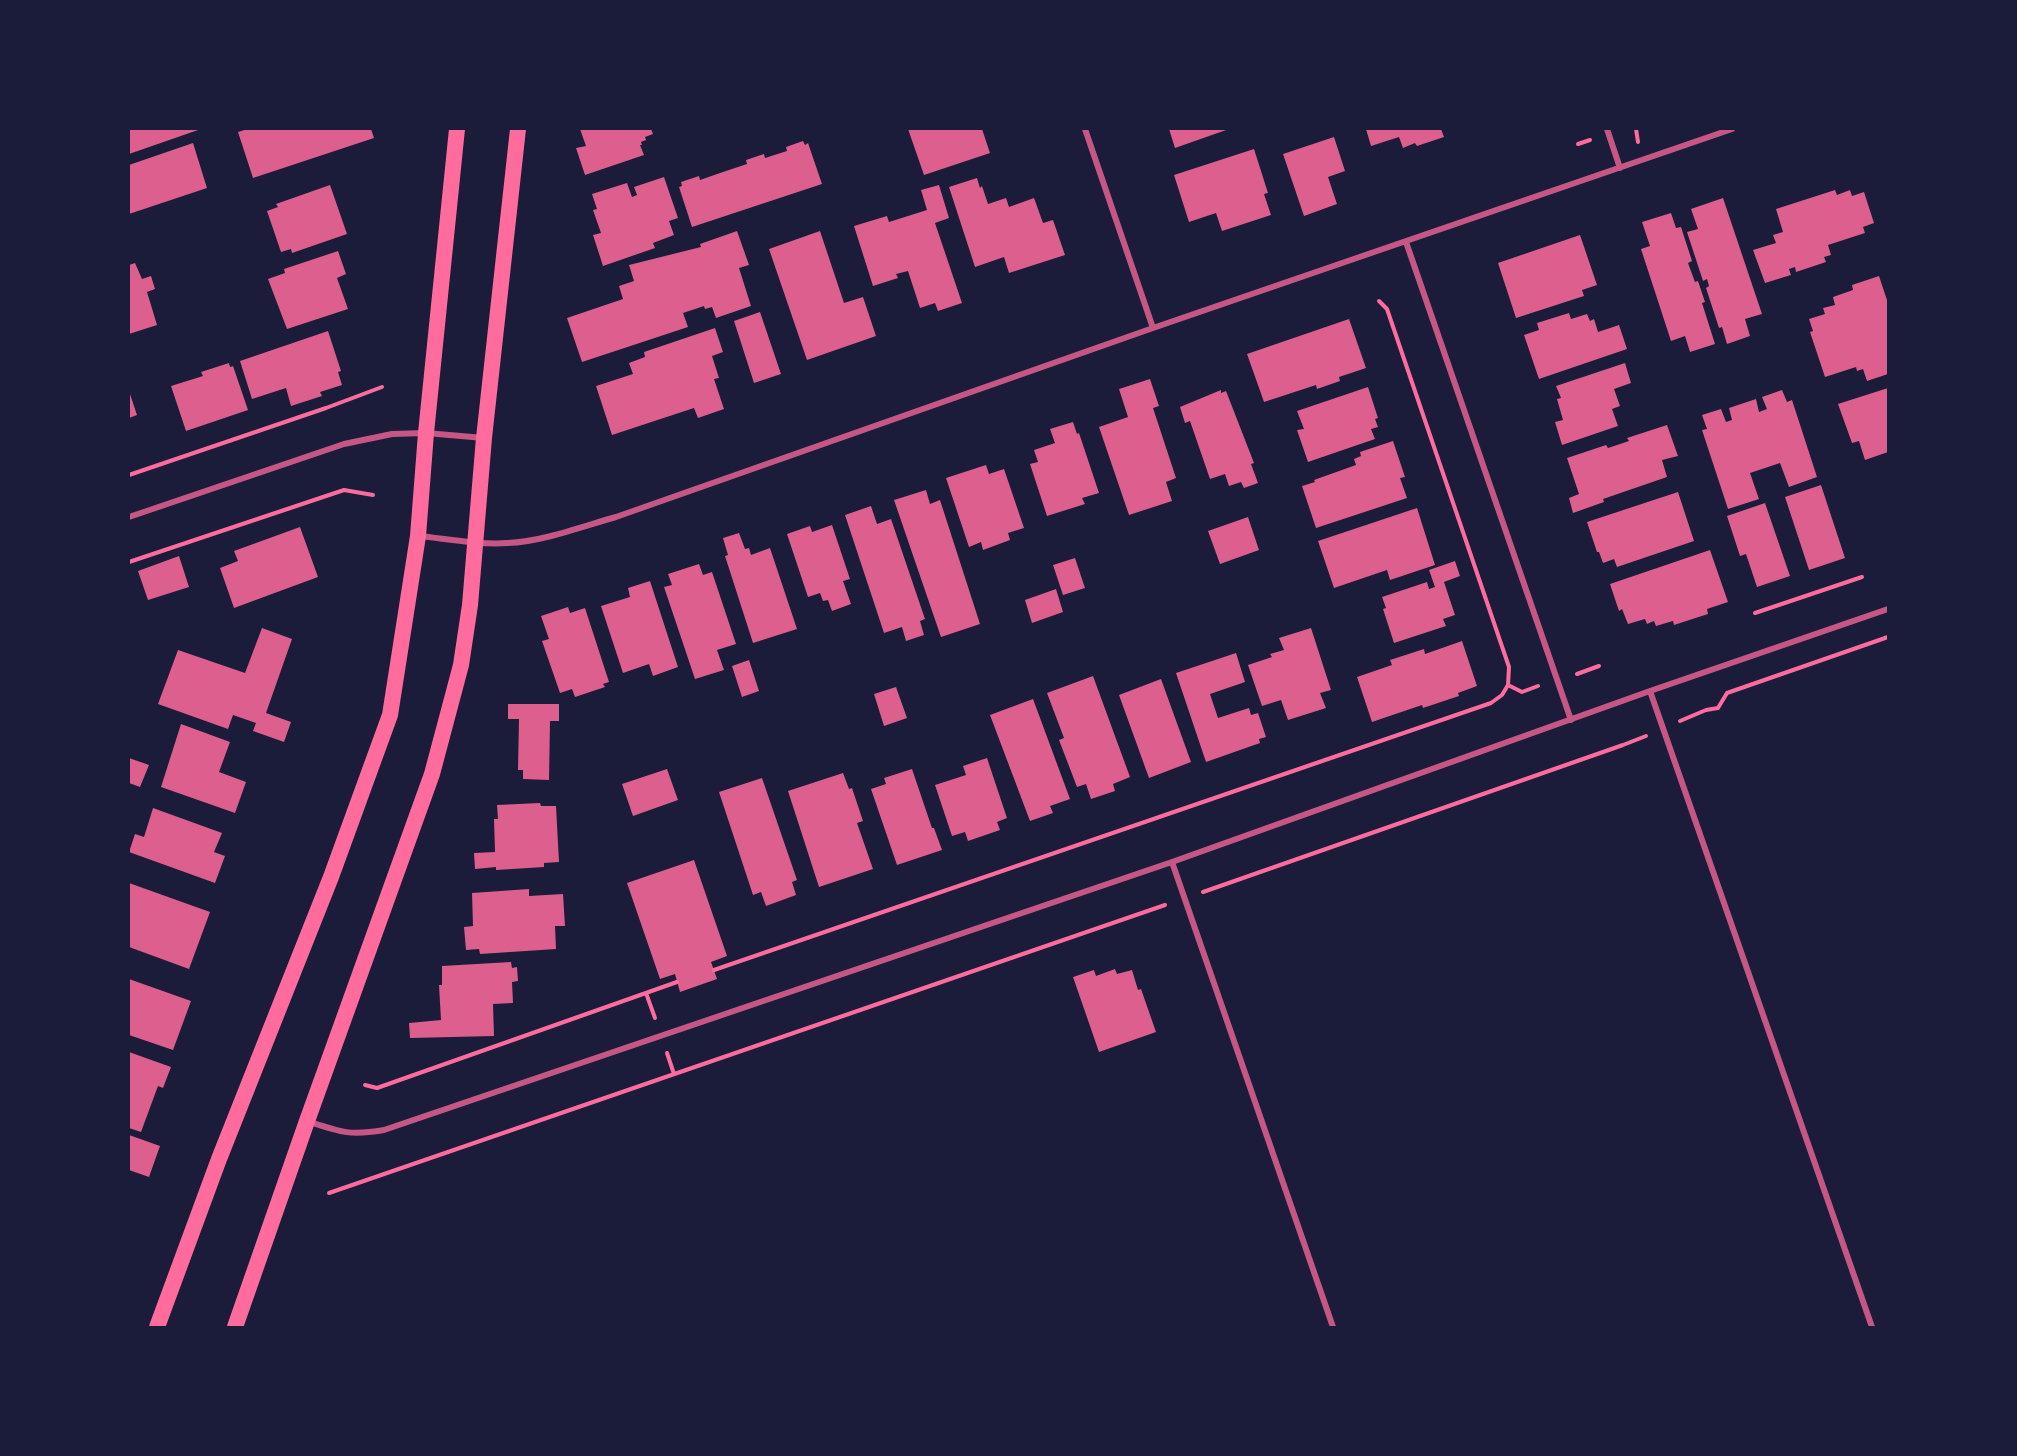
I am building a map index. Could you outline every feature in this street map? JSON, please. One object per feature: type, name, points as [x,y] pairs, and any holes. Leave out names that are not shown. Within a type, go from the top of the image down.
[{"type":"highway","points":[[157,1327],[219,1159],[331,877],[390,715],[418,536],[426,433],[457,129]]},
{"type":"highway","points":[[235,1327],[432,774],[461,665],[476,543],[484,438],[518,129]]},
{"type":"street","points":[[1085,129],[1153,328]]},
{"type":"street","points":[[1607,129],[1620,168]]},
{"type":"street","points":[[418,536],[476,543],[510,543],[547,536],[616,517],[1153,328],[1732,129]]},
{"type":"street","points":[[1406,242],[1571,720]]},
{"type":"street","points":[[129,518],[344,444],[392,434],[426,433],[484,438]]},
{"type":"street","points":[[307,1121],[338,1132],[358,1134],[384,1130],[1172,862],[1650,691],[1888,609]]},
{"type":"street","points":[[1650,691],[1872,1327]]},
{"type":"street","points":[[1172,862],[1333,1327]]},
{"type":"path","points":[[714,970],[1491,703],[1502,695],[1508,685],[1509,667],[1387,309],[1379,301]]},
{"type":"path","points":[[129,475],[382,387]]},
{"type":"path","points":[[129,562],[344,490],[373,495]]},
{"type":"path","points":[[1755,613],[1862,577]]},
{"type":"path","points":[[1706,710],[1718,708],[1727,693],[1888,637]]},
{"type":"path","points":[[1508,685],[1522,692]]},
{"type":"path","points":[[1226,884],[1623,745]]},
{"type":"path","points":[[328,1193],[1148,911]]},
{"type":"path","points":[[365,1085],[377,1088],[677,982]]},
{"type":"path","points":[[646,993],[652,1010]]},
{"type":"path","points":[[668,1056],[674,1074]]},
{"type":"building","points":[[129,129],[201,129],[129,154]]},
{"type":"building","points":[[248,129],[371,129],[374,138],[253,178],[238,132]]},
{"type":"building","points":[[580,129],[651,129],[653,134],[645,137],[646,140],[641,142],[644,155],[585,175],[576,148],[586,146]]},
{"type":"building","points":[[908,129],[982,129],[990,153],[924,175]]},
{"type":"building","points":[[1169,129],[1229,129],[1175,148]]},
{"type":"building","points":[[1366,129],[1441,129],[1444,137],[1403,148],[1399,137],[1371,146]]},
{"type":"building","points":[[1334,137],[1345,171],[1328,177],[1337,204],[1304,216],[1283,154]]},
{"type":"building","points":[[803,141],[805,145],[808,143],[822,184],[692,227],[679,187],[682,186],[681,182],[699,176],[700,180],[747,164],[746,160],[764,154],[765,158],[787,151],[786,147]]},
{"type":"building","points":[[193,143],[207,188],[129,214],[129,165]]},
{"type":"building","points":[[1254,149],[1268,193],[1264,194],[1271,215],[1222,231],[1216,213],[1189,222],[1174,175]]},
{"type":"building","points":[[664,177],[678,218],[669,221],[674,235],[653,243],[655,248],[603,266],[593,235],[601,233],[593,210],[597,209],[592,194],[627,183],[632,197],[637,195],[634,187]]},
{"type":"building","points":[[977,178],[988,204],[1006,198],[1009,207],[1034,198],[1043,223],[1053,220],[1065,255],[1009,273],[1004,257],[975,267],[949,187]]},
{"type":"building","points":[[330,185],[347,234],[292,253],[291,249],[281,252],[267,211],[278,207],[276,204]]},
{"type":"building","points":[[939,185],[949,218],[935,223],[962,303],[938,311],[935,303],[920,308],[908,271],[896,274],[898,278],[873,286],[854,226],[887,216],[889,222],[927,210],[921,190]]},
{"type":"building","points":[[1835,190],[1837,195],[1850,190],[1852,196],[1864,192],[1874,223],[1863,227],[1865,233],[1828,245],[1831,255],[1824,257],[1826,262],[1796,272],[1795,267],[1789,269],[1791,275],[1765,283],[1753,250],[1776,243],[1773,235],[1783,232],[1776,209]]},
{"type":"building","points":[[1723,198],[1762,314],[1745,319],[1750,336],[1727,344],[1722,327],[1719,328],[1706,288],[1709,286],[1707,279],[1703,281],[1687,232],[1698,229],[1691,209]]},
{"type":"building","points":[[1671,213],[1676,228],[1681,227],[1692,261],[1688,263],[1695,282],[1698,281],[1705,302],[1702,303],[1715,344],[1690,352],[1685,336],[1671,341],[1641,249],[1650,246],[1642,222]]},
{"type":"building","points":[[737,231],[749,265],[739,268],[751,306],[716,318],[712,307],[705,309],[704,306],[683,313],[688,327],[582,362],[567,318],[623,299],[619,286],[634,281],[629,265],[701,247],[700,244]]},
{"type":"building","points":[[820,231],[844,303],[863,297],[876,336],[807,360],[769,249]]},
{"type":"building","points":[[1580,235],[1597,285],[1582,290],[1584,296],[1516,318],[1498,263]]},
{"type":"building","points":[[338,251],[346,274],[337,278],[348,309],[287,329],[268,279],[285,273],[284,269]]},
{"type":"building","points":[[135,263],[142,279],[151,276],[155,289],[147,292],[157,325],[129,334],[129,265]]},
{"type":"building","points":[[1879,276],[1888,303],[1888,374],[1867,381],[1863,369],[1857,371],[1856,367],[1825,377],[1810,332],[1813,331],[1809,319],[1825,314],[1823,308],[1835,305],[1833,297],[1853,290],[1852,285]]},
{"type":"building","points":[[760,312],[781,374],[754,383],[734,321]]},
{"type":"building","points":[[1569,313],[1571,319],[1587,314],[1590,321],[1594,319],[1598,332],[1619,325],[1627,349],[1539,379],[1524,335],[1539,330],[1537,323]]},
{"type":"building","points":[[1349,319],[1366,368],[1339,377],[1340,381],[1317,389],[1316,385],[1264,402],[1247,354]]},
{"type":"building","points":[[715,328],[723,352],[712,356],[719,378],[714,379],[724,409],[698,418],[694,408],[612,435],[596,386],[633,374],[629,363],[645,357],[644,352]]},
{"type":"building","points":[[328,331],[341,371],[338,372],[342,385],[320,392],[322,396],[291,406],[286,388],[252,399],[240,361]]},
{"type":"building","points":[[229,363],[230,367],[233,366],[248,410],[186,431],[171,386],[203,376],[201,372]]},
{"type":"building","points":[[1625,363],[1631,383],[1614,389],[1620,406],[1612,409],[1618,426],[1562,445],[1555,422],[1563,420],[1557,399],[1561,398],[1556,386]]},
{"type":"building","points":[[1150,379],[1159,406],[1153,408],[1176,478],[1166,482],[1172,501],[1129,515],[1099,427],[1128,417],[1119,389]]},
{"type":"building","points":[[1368,387],[1378,418],[1375,419],[1378,427],[1371,429],[1375,439],[1308,462],[1297,430],[1304,429],[1297,411]]},
{"type":"building","points":[[1888,388],[1888,452],[1865,460],[1859,441],[1852,443],[1838,404]]},
{"type":"building","points":[[1221,390],[1221,393],[1226,391],[1254,463],[1251,464],[1258,483],[1244,488],[1241,482],[1229,486],[1225,474],[1210,479],[1190,421],[1185,423],[1180,407]]},
{"type":"building","points":[[1782,390],[1787,402],[1792,400],[1817,477],[1789,487],[1780,463],[1750,473],[1759,499],[1728,509],[1702,430],[1707,429],[1702,415],[1721,409],[1726,422],[1732,420],[1729,408],[1756,399],[1759,412],[1767,409],[1762,397]]},
{"type":"building","points":[[129,391],[137,415],[129,418]]},
{"type":"building","points":[[1073,422],[1077,434],[1079,433],[1099,493],[1082,498],[1085,504],[1047,516],[1030,464],[1038,462],[1034,450],[1055,443],[1050,429]]},
{"type":"building","points":[[1667,425],[1678,456],[1662,460],[1667,477],[1603,499],[1604,502],[1573,513],[1569,498],[1579,494],[1567,458],[1606,445],[1608,448],[1629,441],[1627,438]]},
{"type":"building","points":[[1393,441],[1405,477],[1400,478],[1407,498],[1316,528],[1302,486],[1356,465],[1354,459],[1361,456],[1360,452]]},
{"type":"building","points":[[986,465],[989,474],[1004,469],[1024,528],[1008,533],[1010,540],[983,550],[981,542],[969,547],[946,478]]},
{"type":"building","points":[[1821,485],[1845,558],[1809,570],[1785,497]]},
{"type":"building","points":[[926,490],[930,504],[940,500],[980,624],[941,637],[894,500]]},
{"type":"building","points":[[1678,492],[1694,541],[1617,567],[1614,559],[1603,563],[1587,522]]},
{"type":"building","points":[[1765,503],[1790,576],[1757,587],[1746,554],[1740,556],[1727,516]]},
{"type":"building","points":[[871,506],[877,524],[891,519],[925,619],[920,621],[924,635],[906,641],[902,627],[884,633],[845,515]]},
{"type":"building","points":[[1417,508],[1435,565],[1390,580],[1387,570],[1334,588],[1318,541]]},
{"type":"building","points":[[1248,517],[1259,550],[1220,564],[1208,531]]},
{"type":"building","points":[[832,525],[850,579],[843,581],[851,604],[832,611],[828,600],[823,601],[820,593],[808,597],[787,534],[810,526],[812,532]]},
{"type":"building","points":[[300,527],[318,577],[234,608],[220,568],[238,561],[234,551]]},
{"type":"building","points":[[739,533],[745,549],[749,548],[751,555],[770,548],[797,629],[753,643],[725,556],[728,555],[723,538]]},
{"type":"building","points":[[1710,550],[1728,602],[1707,609],[1708,614],[1674,625],[1673,621],[1656,626],[1654,621],[1647,624],[1645,619],[1628,624],[1622,609],[1619,611],[1610,584]]},
{"type":"building","points":[[179,556],[189,587],[148,600],[138,571]]},
{"type":"building","points":[[1075,558],[1085,588],[1063,595],[1053,565]]},
{"type":"building","points":[[1455,561],[1460,576],[1444,582],[1455,615],[1443,619],[1446,626],[1394,643],[1383,609],[1386,608],[1382,597],[1427,582],[1429,589],[1435,587],[1429,570]]},
{"type":"building","points":[[699,564],[703,575],[712,572],[736,644],[717,650],[724,670],[695,679],[664,587],[672,585],[668,574]]},
{"type":"building","points":[[650,581],[678,667],[653,676],[649,664],[623,673],[601,606],[630,597],[628,588]]},
{"type":"building","points":[[1056,589],[1063,612],[1032,623],[1025,600]]},
{"type":"building","points":[[568,607],[570,613],[585,608],[609,682],[603,684],[605,687],[575,697],[572,689],[560,693],[542,641],[549,639],[541,616]]},
{"type":"building","points":[[262,628],[292,639],[266,713],[291,722],[284,742],[253,731],[256,723],[233,715],[228,729],[158,704],[178,650],[245,673]]},
{"type":"building","points":[[1311,628],[1331,690],[1320,693],[1326,708],[1288,720],[1281,700],[1262,706],[1248,665],[1272,657],[1270,654],[1284,650],[1279,638]]},
{"type":"building","points":[[1462,641],[1477,686],[1458,693],[1459,696],[1423,708],[1422,705],[1372,722],[1357,677],[1392,665],[1390,660],[1424,649],[1425,654]]},
{"type":"building","points":[[1236,653],[1245,682],[1210,694],[1218,718],[1249,708],[1251,715],[1258,713],[1266,737],[1259,739],[1260,743],[1206,762],[1176,673]]},
{"type":"building","points":[[749,660],[759,691],[742,697],[732,666]]},
{"type":"building","points":[[1093,676],[1130,777],[1113,784],[1115,791],[1091,799],[1086,784],[1077,787],[1059,740],[1064,738],[1047,693]]},
{"type":"building","points":[[1161,679],[1191,762],[1149,778],[1119,695]]},
{"type":"building","points":[[896,687],[907,718],[884,726],[874,694]]},
{"type":"building","points":[[1033,699],[1070,799],[1050,806],[1053,813],[1030,821],[990,715]]},
{"type":"building","points":[[508,704],[559,704],[559,721],[550,721],[549,780],[523,779],[523,770],[518,770],[519,719],[508,719]]},
{"type":"building","points":[[181,724],[230,742],[219,772],[246,782],[235,813],[161,787]]},
{"type":"building","points":[[129,758],[149,765],[140,787],[129,783]]},
{"type":"building","points":[[987,758],[1007,818],[997,822],[1000,830],[968,841],[965,832],[952,836],[935,785],[966,775],[963,766]]},
{"type":"building","points":[[667,769],[678,800],[633,816],[622,784]]},
{"type":"building","points":[[912,769],[942,850],[897,865],[871,789],[886,784],[884,778]]},
{"type":"building","points":[[843,773],[849,789],[852,788],[863,821],[857,823],[873,869],[819,887],[788,791]]},
{"type":"building","points":[[762,778],[797,880],[792,882],[796,895],[766,906],[761,892],[753,895],[719,792]]},
{"type":"building","points":[[540,803],[541,806],[556,806],[559,862],[544,863],[544,867],[475,869],[474,853],[495,852],[494,819],[498,819],[497,805]]},
{"type":"building","points":[[153,808],[222,833],[214,852],[225,856],[215,883],[129,852],[135,834],[144,837]]},
{"type":"building","points":[[694,860],[727,956],[711,962],[717,979],[680,992],[675,974],[660,979],[627,883]]},
{"type":"building","points":[[129,883],[210,912],[189,969],[129,947]]},
{"type":"building","points":[[529,889],[529,896],[563,894],[565,926],[555,926],[556,949],[480,954],[479,949],[466,950],[464,927],[473,926],[472,893]]},
{"type":"building","points":[[511,962],[512,968],[517,967],[518,981],[512,982],[513,1003],[493,1004],[494,1036],[410,1038],[409,1023],[441,1020],[439,985],[442,985],[442,966]]},
{"type":"building","points":[[1115,969],[1117,974],[1132,970],[1156,1032],[1099,1052],[1073,977],[1094,970],[1096,976]]},
{"type":"building","points":[[129,979],[191,1001],[173,1050],[129,1035]]},
{"type":"building","points":[[129,1052],[171,1067],[163,1088],[158,1086],[141,1132],[129,1128]]},
{"type":"building","points":[[129,1135],[160,1146],[149,1177],[129,1170]]}]
